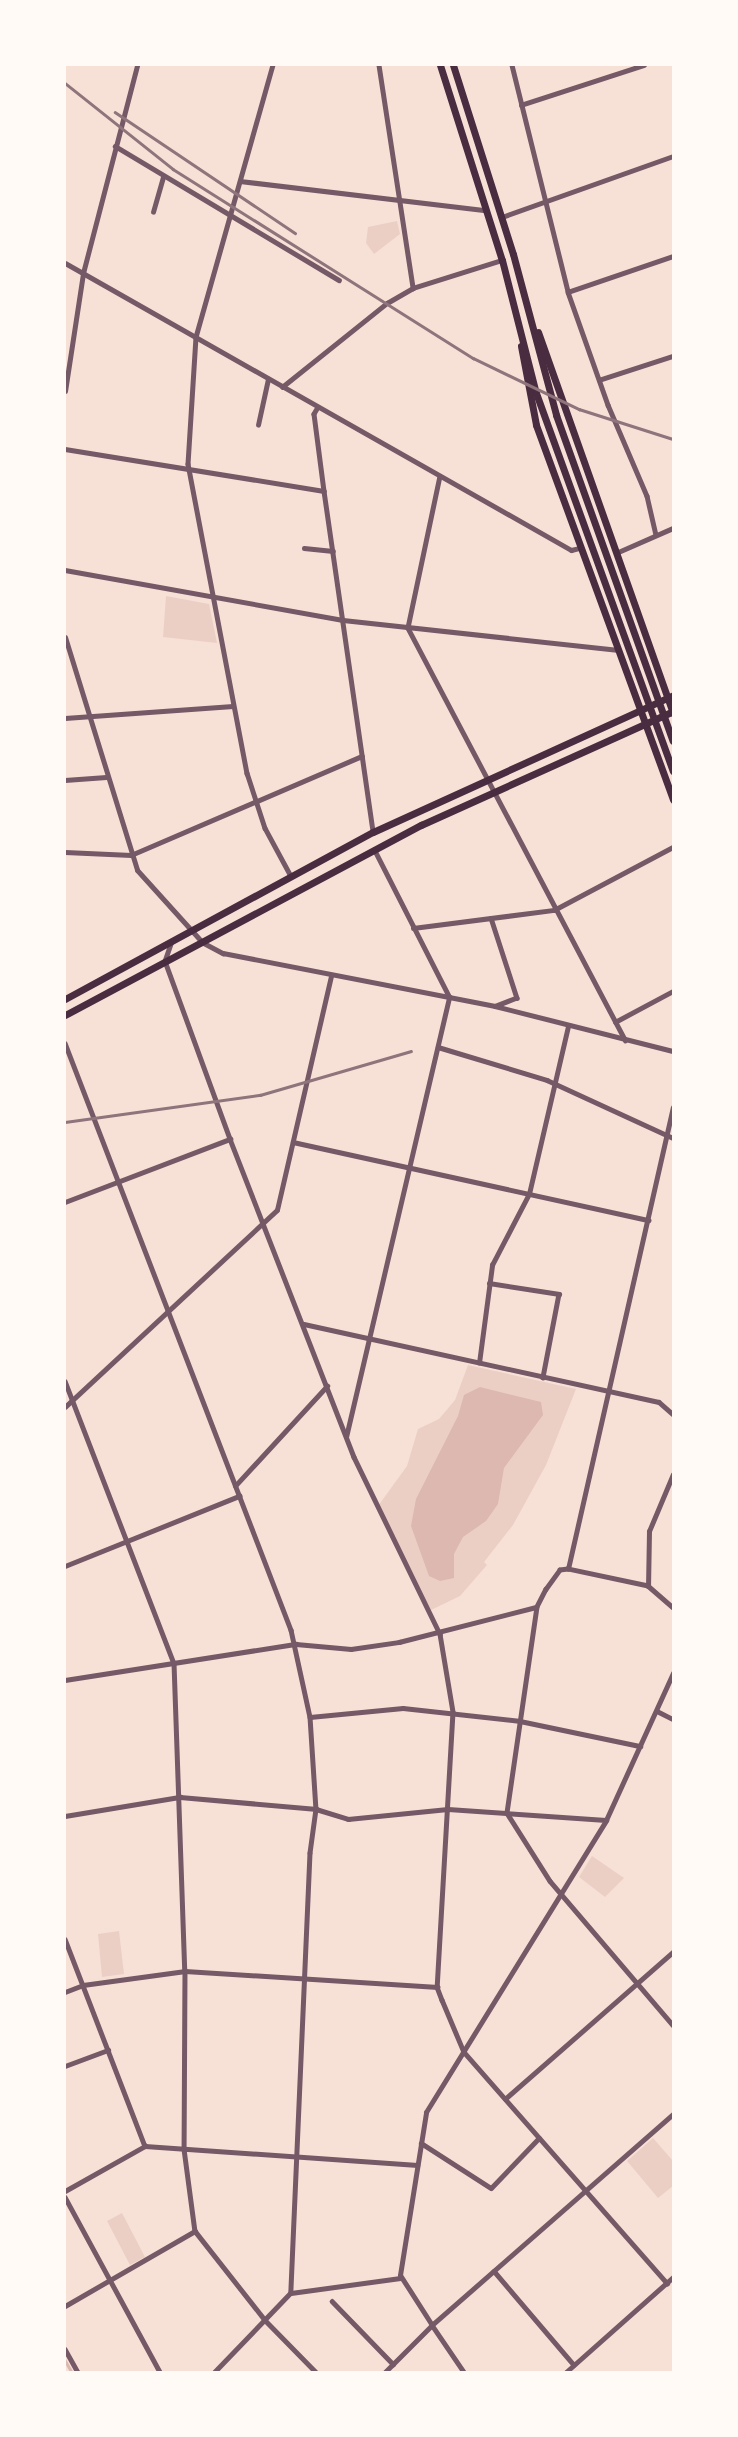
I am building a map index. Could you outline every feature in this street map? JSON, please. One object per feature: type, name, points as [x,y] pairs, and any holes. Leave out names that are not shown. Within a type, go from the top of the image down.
[{"type":"main road","points":[[440,65],[502,260],[536,393],[622,649],[640,711],[673,800]]},
{"type":"main road","points":[[453,65],[502,216],[556,415],[637,647],[673,741]]},
{"type":"main road","points":[[65,1015],[373,850],[673,712],[671,696],[615,553],[556,377],[531,319]]},
{"type":"main road","points":[[521,334],[521,361],[536,425],[579,548],[673,771]]},
{"type":"main road","points":[[65,999],[373,832],[671,696]]},
{"type":"street","points":[[65,391],[83,273],[137,65]]},
{"type":"street","points":[[273,65],[196,337],[188,469],[233,706],[257,803],[291,877]]},
{"type":"street","points":[[379,65],[413,288]]},
{"type":"street","points":[[512,65],[568,292],[599,380],[648,496],[656,534]]},
{"type":"street","points":[[521,106],[644,65]]},
{"type":"street","points":[[115,146],[339,280]]},
{"type":"street","points":[[502,216],[544,199],[673,156]]},
{"type":"street","points":[[153,212],[163,176]]},
{"type":"street","points":[[240,181],[486,210]]},
{"type":"street","points":[[568,292],[673,257]]},
{"type":"street","points":[[282,387],[364,317],[413,288],[502,260]]},
{"type":"street","points":[[65,263],[570,550],[579,548]]},
{"type":"street","points":[[599,380],[673,356]]},
{"type":"street","points":[[258,425],[268,379]]},
{"type":"street","points":[[318,407],[314,414],[373,832]]},
{"type":"street","points":[[65,449],[324,491]]},
{"type":"street","points":[[439,476],[408,628],[484,780],[625,1040]]},
{"type":"street","points":[[615,553],[673,528]]},
{"type":"street","points":[[304,548],[333,551]]},
{"type":"street","points":[[65,570],[214,600],[343,620],[622,649]]},
{"type":"street","points":[[65,637],[87,717],[137,870],[202,942],[218,952],[495,1006],[673,1051]]},
{"type":"street","points":[[65,718],[233,706]]},
{"type":"street","points":[[65,852],[131,855],[362,756]]},
{"type":"street","points":[[65,780],[106,777]]},
{"type":"street","points":[[413,928],[554,910],[673,847]]},
{"type":"street","points":[[346,1437],[372,1339],[449,997],[373,850]]},
{"type":"street","points":[[491,918],[517,998],[495,1006]]},
{"type":"street","points":[[174,941],[164,961],[230,1139],[346,1437],[440,1634],[453,1712],[437,1987],[464,2052],[667,2283]]},
{"type":"street","points":[[65,1407],[277,1210],[331,976]]},
{"type":"street","points":[[615,1022],[673,991]]},
{"type":"street","points":[[479,1363],[492,1265],[529,1194],[568,1026]]},
{"type":"street","points":[[65,1043],[296,1644],[310,1717],[316,1809],[310,1853],[291,2293]]},
{"type":"street","points":[[438,1047],[555,1084],[673,1139]]},
{"type":"street","points":[[568,1569],[673,1108]]},
{"type":"street","points":[[65,1202],[230,1139]]},
{"type":"street","points":[[293,1142],[649,1220]]},
{"type":"street","points":[[489,1283],[559,1294],[543,1377]]},
{"type":"street","points":[[303,1324],[659,1402],[673,1414]]},
{"type":"street","points":[[65,1381],[174,1663],[185,1971],[184,2148],[195,2231],[265,2320],[316,2372]]},
{"type":"street","points":[[235,1486],[327,1386]]},
{"type":"street","points":[[648,1586],[649,1531],[673,1474]]},
{"type":"street","points":[[65,1566],[239,1496]]},
{"type":"street","points":[[673,1608],[648,1586],[568,1569],[560,1570],[537,1607],[507,1813],[561,1894],[673,2025]]},
{"type":"street","points":[[65,1680],[296,1644],[351,1649],[440,1634],[537,1607]]},
{"type":"street","points":[[464,2372],[400,2278],[426,2112],[606,1820],[673,1673]]},
{"type":"street","points":[[310,1717],[403,1708],[453,1712],[520,1721],[641,1746]]},
{"type":"street","points":[[657,1711],[673,1719]]},
{"type":"street","points":[[65,1816],[180,1797],[316,1809],[348,1819],[448,1809],[606,1820]]},
{"type":"street","points":[[65,1939],[145,2146]]},
{"type":"street","points":[[505,2099],[673,1952]]},
{"type":"street","points":[[65,1992],[83,1985],[185,1971],[437,1987]]},
{"type":"street","points":[[65,2066],[108,2050]]},
{"type":"street","points":[[385,2372],[432,2325],[673,2114]]},
{"type":"street","points":[[421,2143],[491,2188],[539,2138]]},
{"type":"street","points":[[65,2191],[145,2146],[417,2165]]},
{"type":"street","points":[[65,2197],[160,2372]]},
{"type":"street","points":[[65,2306],[195,2231]]},
{"type":"street","points":[[494,2271],[574,2365]]},
{"type":"street","points":[[566,2372],[673,2277]]},
{"type":"street","points":[[215,2372],[291,2293],[400,2278]]},
{"type":"street","points":[[332,2301],[393,2364]]},
{"type":"street","points":[[65,2349],[78,2372]]},
{"type":"shaded area","points":[[397,221],[400,234],[374,254],[366,243],[368,227]]},
{"type":"shaded area","points":[[166,596],[209,604],[217,643],[163,637]]},
{"type":"shaded area","points":[[468,1365],[576,1389],[546,1465],[513,1525],[484,1562],[487,1565],[460,1596],[429,1611],[378,1506],[407,1466],[418,1429],[439,1419],[455,1400]]},
{"type":"shaded area","points":[[480,1387],[541,1402],[543,1415],[504,1468],[498,1504],[486,1521],[463,1537],[454,1554],[454,1578],[440,1581],[429,1576],[411,1526],[416,1499],[458,1416],[464,1395]]},
{"type":"shaded area","points":[[592,1856],[624,1878],[605,1897],[579,1877]]},
{"type":"shaded area","points":[[119,1931],[124,1974],[102,1977],[98,1934]]},
{"type":"shaded area","points":[[653,2138],[673,2161],[673,2186],[658,2198],[627,2161]]},
{"type":"shaded area","points":[[122,2213],[145,2257],[130,2265],[107,2221]]},
{"type":"waterway","points":[[65,2360],[72,2372]]},
{"type":"railway","points":[[65,83],[173,169],[473,358],[579,409],[673,439]]},
{"type":"railway","points":[[115,112],[295,233]]},
{"type":"railway","points":[[65,1122],[260,1095],[411,1051]]}]
